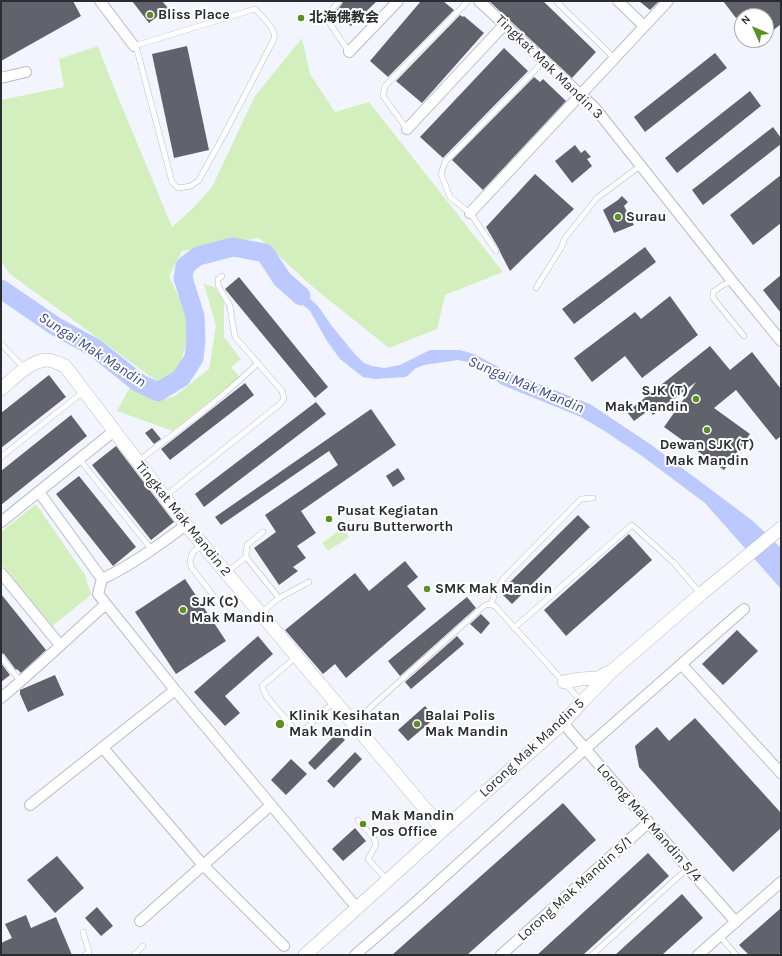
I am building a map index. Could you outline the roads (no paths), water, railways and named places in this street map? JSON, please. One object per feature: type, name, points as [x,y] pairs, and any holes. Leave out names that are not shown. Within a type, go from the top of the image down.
[{"type":"street","points":[[100,1],[134,46]]},
{"type":"street","points":[[349,52],[398,1]]},
{"type":"street","name":"Tingkat Mak Mandin 3","points":[[480,1],[595,108],[781,341]]},
{"type":"street","points":[[618,1],[644,26]]},
{"type":"street","points":[[470,213],[668,1]]},
{"type":"street","points":[[407,129],[505,24]]},
{"type":"street","points":[[1,78],[26,72]]},
{"type":"street","name":"Tingkat Mak Mandin 2","points":[[25,369],[34,362],[46,360],[55,361],[65,366],[186,525],[443,830]]},
{"type":"street","points":[[1,389],[25,369]]},
{"type":"street","points":[[1,521],[80,460],[114,431]]},
{"type":"street","points":[[39,492],[102,580]]},
{"type":"street","points":[[186,525],[152,550],[118,572],[102,580],[98,594],[175,690],[357,908]]},
{"type":"street","name":"Lorong Mak Mandin 5","points":[[305,955],[562,723],[612,671],[701,594],[781,528]]},
{"type":"street","points":[[1,573],[60,645]]},
{"type":"street","points":[[1,698],[21,682],[106,604]]},
{"type":"street","points":[[355,955],[744,609]]},
{"type":"street","points":[[682,665],[781,773]]},
{"type":"street","points":[[564,682],[598,678],[612,671]]},
{"type":"street","points":[[30,806],[175,690]]},
{"type":"street","name":"Lorong Mak Mandin 5/4","points":[[562,723],[736,922]]},
{"type":"street","points":[[103,748],[204,865],[284,946]]},
{"type":"street","points":[[140,922],[271,806]]},
{"type":"street","name":"Lorong Mak Mandin 5/1","points":[[501,955],[648,823]]},
{"type":"street","points":[[698,955],[781,882]]},
{"type":"lane","points":[[339,1],[328,14],[327,19],[349,52]]},
{"type":"lane","points":[[407,129],[383,96],[385,86],[468,1]]},
{"type":"lane","points":[[556,1],[614,58]]},
{"type":"lane","points":[[255,9],[262,16],[275,35],[200,180],[191,186],[178,188],[172,182],[137,50],[134,46],[255,9]]},
{"type":"lane","points":[[496,251],[470,213],[450,197],[441,174],[445,162],[544,61]]},
{"type":"lane","points":[[536,288],[561,248],[565,238],[597,198],[640,166]]},
{"type":"lane","points":[[164,497],[280,404],[284,399],[282,391],[235,337],[230,306],[218,285],[218,279],[222,276]]},
{"type":"lane","points":[[732,281],[713,292],[713,298],[744,336]]},
{"type":"lane","points":[[1,344],[25,369]]},
{"type":"lane","points":[[138,462],[212,405],[258,363]]},
{"type":"lane","points":[[1,457],[84,391]]},
{"type":"lane","points":[[80,460],[152,550]]},
{"type":"lane","points":[[491,604],[503,579],[581,499],[593,498]]},
{"type":"lane","points":[[514,628],[632,525],[673,562],[701,594]]},
{"type":"lane","points":[[263,532],[247,545],[246,557],[279,598]]},
{"type":"lane","points":[[202,544],[193,552],[190,560],[191,567],[219,603]]},
{"type":"lane","points":[[226,573],[246,557]]},
{"type":"lane","points":[[261,614],[279,598],[309,582]]},
{"type":"lane","points":[[353,723],[488,604],[495,606],[582,702]]},
{"type":"lane","points":[[297,656],[262,686],[266,696],[296,732],[301,733],[335,702]]},
{"type":"lane","points":[[1,657],[21,682]]},
{"type":"lane","points":[[358,820],[374,838],[376,845],[368,859],[387,881]]},
{"type":"lane","points":[[592,955],[688,868]]},
{"type":"lane","points":[[83,932],[89,952],[85,955]]},
{"type":"lane","points":[[720,936],[736,955]]},
{"type":"lane","points":[[134,955],[143,946]]},
{"type":"water","points":[[282,279],[294,284],[318,306],[331,325],[364,363],[384,368],[400,365],[430,350],[460,350],[474,354],[508,372],[590,404],[650,444],[753,521],[781,548],[781,589],[705,503],[642,456],[603,430],[581,417],[502,385],[468,362],[458,360],[424,365],[416,368],[406,377],[375,379],[363,377],[340,359],[327,341],[310,311],[288,291]]},
{"type":"waterway","name":"Sungai Mak Mandin","points":[[1,289],[55,326],[95,348],[139,383],[158,392],[181,378],[194,358],[196,340],[195,316],[183,278],[185,266],[198,256],[233,247],[265,253],[282,279],[301,296]]},
{"type":"place","name":"Bliss Place","points":[[150,15]]},
{"type":"place","name":"北海佛教会","points":[[301,18]]},
{"type":"place","name":"Surau","points":[[618,217]]},
{"type":"place","name":"SJK (T) Mak Mandin","points":[[696,399]]},
{"type":"place","name":"Dewan SJK (T) Mak Mandin","points":[[707,430]]},
{"type":"place","name":"Pusat Kegiatan Guru Butterworth","points":[[329,519]]},
{"type":"place","name":"SMK Mak Mandin","points":[[427,589]]},
{"type":"place","name":"SJK (C) Mak Mandin","points":[[183,610]]},
{"type":"place","name":"Klinik Kesihatan Mak Mandin","points":[[280,724]]},
{"type":"place","name":"Balai Polis Mak Mandin","points":[[417,724]]},
{"type":"place","name":"Mak Mandin Pos Office","points":[[363,824]]}]
